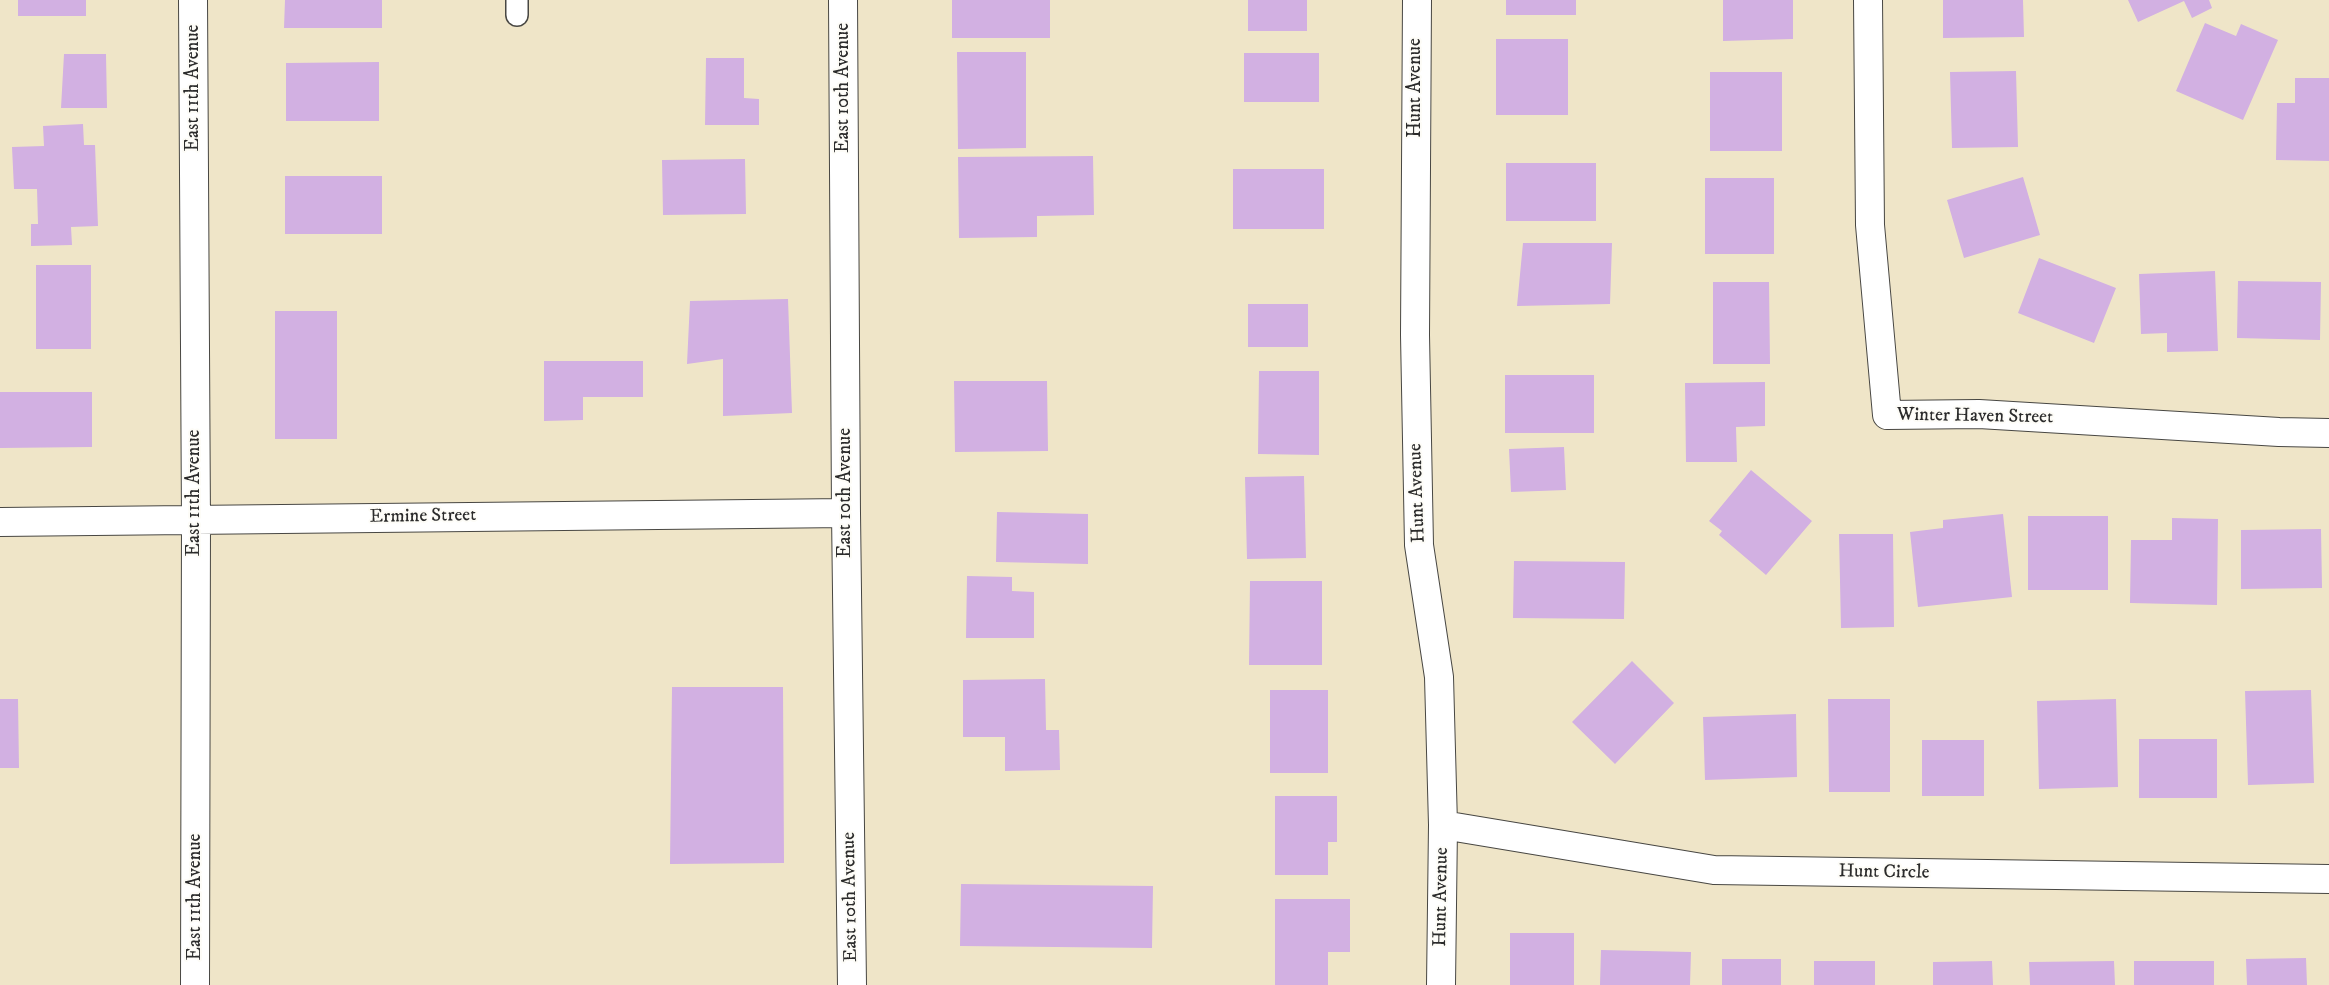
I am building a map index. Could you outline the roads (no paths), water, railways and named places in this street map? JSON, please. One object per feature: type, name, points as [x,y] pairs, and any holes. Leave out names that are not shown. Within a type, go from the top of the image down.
[{"type":"street","name":"East 11th Avenue","points":[[193,0],[196,520],[195,985]]},
{"type":"street","name":"East 10th Avenue","points":[[843,0],[846,513],[852,985]]},
{"type":"street","name":"Hunt Avenue","points":[[1416,0],[1415,335],[1419,545],[1439,677],[1443,825],[1441,985]]},
{"type":"street","name":"Winter Haven Street","points":[[1868,0],[1870,225],[1887,415],[1980,414],[2280,432],[2329,433]]},
{"type":"street","name":"Ermine Street","points":[[0,522],[846,513]]},
{"type":"street","name":"Hunt Circle","points":[[1443,825],[1714,870],[2329,880]]}]
